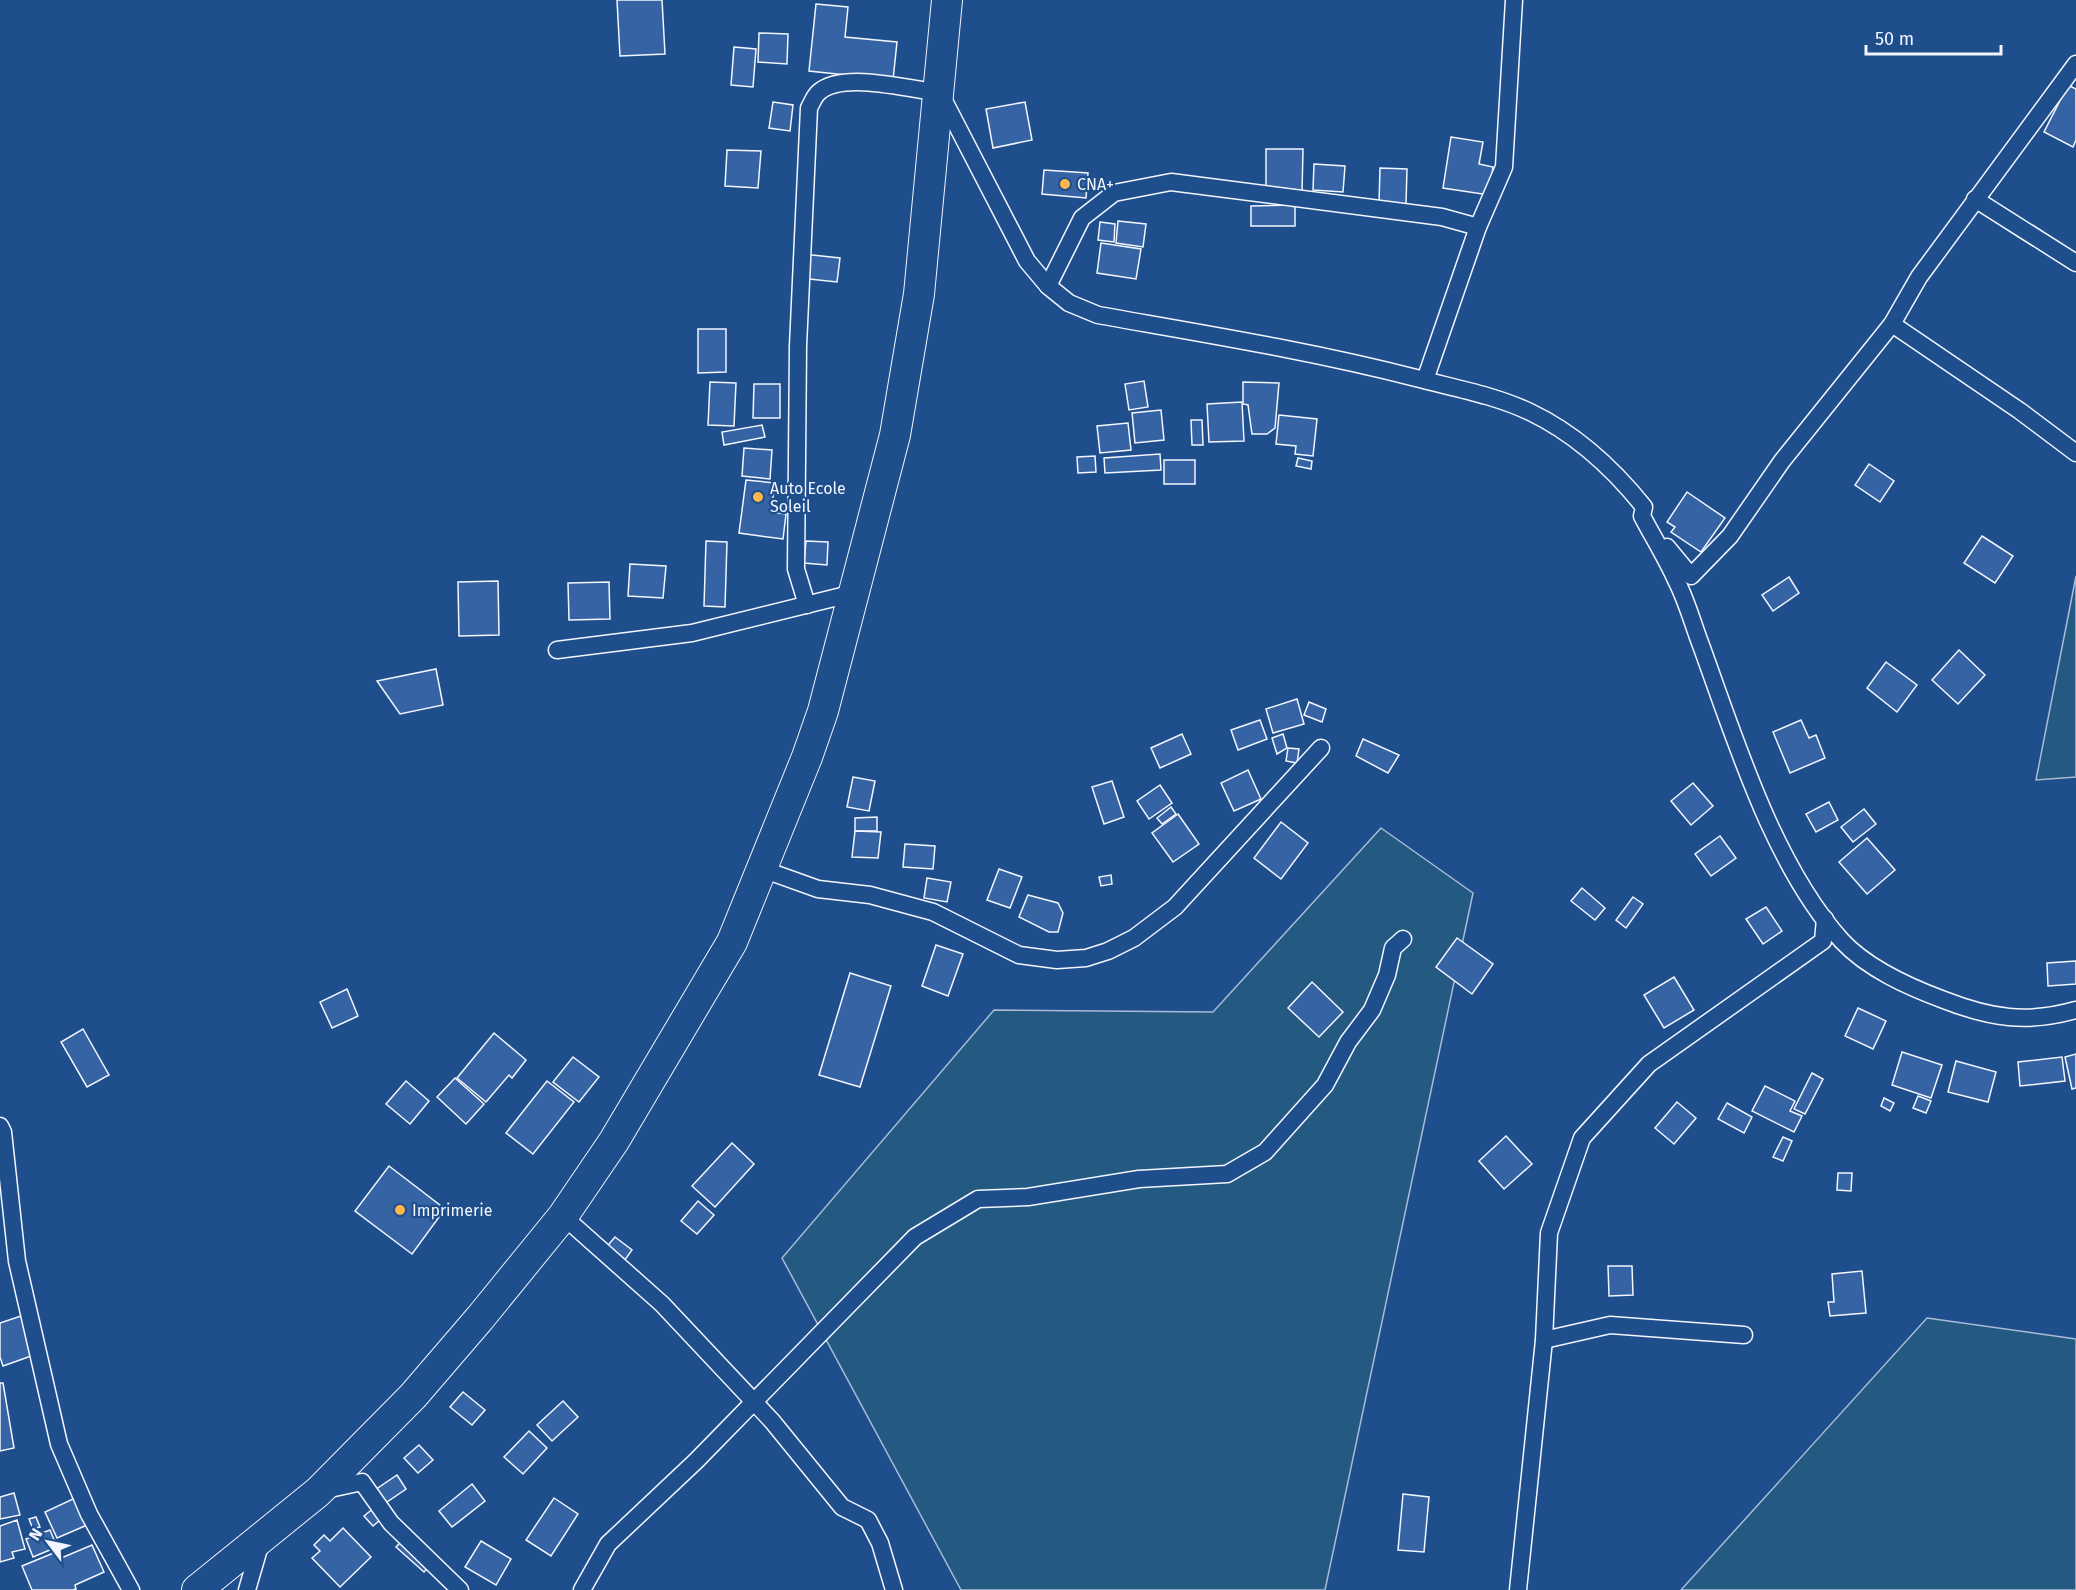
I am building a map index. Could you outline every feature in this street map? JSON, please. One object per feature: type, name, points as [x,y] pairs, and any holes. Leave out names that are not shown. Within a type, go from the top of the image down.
[{"type":"highway","points":[[197,1590],[318,1492],[413,1396],[563,1216],[614,1141],[720,964],[762,869],[807,757],[854,593],[895,435],[919,294],[940,93],[947,0]]},
{"type":"street","points":[[1425,380],[1478,227],[1504,167],[1514,0]]},
{"type":"street","points":[[1642,516],[1691,576],[1730,536],[1782,461],[1892,324],[1919,277],[2076,64]]},
{"type":"street","points":[[807,605],[796,569],[798,311],[809,108],[817,93],[849,81],[940,93],[1028,261],[1048,286],[1069,303],[1098,315],[1345,360],[1499,399],[1530,412],[1587,447],[1619,476],[1644,507],[1642,516],[1677,581],[1758,799],[1792,866],[1825,919],[1844,942],[1889,975],[1979,1014],[2012,1018],[2055,1016],[2076,1010]]},
{"type":"street","points":[[1048,286],[1082,218],[1114,193],[1171,182],[1442,217],[1478,227]]},
{"type":"street","points":[[1975,199],[2076,263]]},
{"type":"street","points":[[1892,324],[2020,411],[2076,453]]},
{"type":"street","points":[[557,650],[692,633],[854,593]]},
{"type":"street","points":[[762,869],[818,889],[870,894],[933,912],[1019,955],[1058,960],[1086,957],[1108,951],[1134,938],[1175,907],[1321,748]]},
{"type":"street","points":[[1518,1590],[1544,1340],[1549,1233],[1582,1138],[1649,1064],[1823,942],[1825,919]]},
{"type":"street","points":[[582,1590],[608,1544],[754,1403],[915,1237],[978,1199],[1028,1197],[1139,1179],[1227,1174],[1265,1152],[1325,1085],[1348,1042],[1372,1010],[1387,975],[1393,948],[1402,939]]},
{"type":"street","points":[[0,1126],[3,1132],[17,1261],[59,1444],[89,1514],[131,1590]]},
{"type":"street","points":[[563,1216],[662,1304],[772,1421],[842,1507],[868,1520],[880,1543],[894,1590]]},
{"type":"street","points":[[1544,1340],[1610,1326],[1744,1335]]},
{"type":"street","points":[[318,1492],[362,1482],[391,1523],[460,1590]]},
{"type":"street","points":[[247,1590],[262,1538]]},
{"type":"shaded area","points":[[2076,576],[2076,777],[2036,780]]},
{"type":"shaded area","points":[[1381,828],[1473,893],[1325,1590],[961,1590],[782,1258],[994,1010],[1213,1012]]},
{"type":"shaded area","points":[[1927,1318],[2076,1339],[2076,1590],[1681,1590]]},
{"type":"building","points":[[617,0],[662,0],[665,54],[620,56]]},
{"type":"building","points":[[816,4],[848,7],[845,37],[897,42],[893,80],[809,71]]},
{"type":"building","points":[[759,33],[788,34],[787,64],[758,62]]},
{"type":"building","points":[[734,47],[756,49],[753,87],[731,85]]},
{"type":"building","points":[[2068,85],[2076,89],[2076,140],[2073,147],[2044,132]]},
{"type":"building","points":[[773,102],[793,105],[790,131],[769,128]]},
{"type":"building","points":[[1025,102],[1032,140],[993,148],[986,109]]},
{"type":"building","points":[[1451,137],[1483,142],[1479,164],[1493,167],[1489,195],[1443,188]]},
{"type":"building","points":[[1266,149],[1303,149],[1302,193],[1266,193]]},
{"type":"building","points":[[727,150],[761,151],[758,188],[725,186]]},
{"type":"building","points":[[1314,164],[1345,166],[1343,192],[1313,190]]},
{"type":"building","points":[[1380,168],[1407,169],[1406,204],[1379,203]]},
{"type":"building","name":"CNA+","points":[[1044,170],[1088,173],[1086,198],[1042,194]]},
{"type":"building","points":[[1295,205],[1295,226],[1251,226],[1251,206]]},
{"type":"building","points":[[1118,221],[1146,224],[1143,247],[1116,243]]},
{"type":"building","points":[[1100,222],[1115,224],[1114,242],[1098,240]]},
{"type":"building","points":[[1101,243],[1141,249],[1136,279],[1097,273]]},
{"type":"building","points":[[803,254],[840,258],[837,282],[800,278]]},
{"type":"building","points":[[698,329],[726,329],[726,372],[698,373]]},
{"type":"building","points":[[1144,381],[1148,407],[1129,410],[1125,384]]},
{"type":"building","points":[[710,382],[736,383],[734,426],[708,425]]},
{"type":"building","points":[[1243,382],[1279,383],[1275,428],[1267,434],[1252,434],[1248,405],[1243,404]]},
{"type":"building","points":[[754,384],[780,384],[780,418],[753,418]]},
{"type":"building","points":[[1242,402],[1244,441],[1209,442],[1207,404]]},
{"type":"building","points":[[1161,410],[1164,440],[1135,443],[1132,413]]},
{"type":"building","points":[[1279,415],[1317,419],[1313,456],[1295,454],[1296,446],[1276,444]]},
{"type":"building","points":[[1191,420],[1202,420],[1203,445],[1192,445]]},
{"type":"building","points":[[1128,423],[1131,450],[1100,453],[1097,426]]},
{"type":"building","points":[[762,425],[765,437],[724,445],[722,432]]},
{"type":"building","points":[[744,448],[772,450],[770,479],[742,476]]},
{"type":"building","points":[[1160,454],[1161,470],[1105,473],[1104,458]]},
{"type":"building","points":[[1095,456],[1096,472],[1078,473],[1077,457]]},
{"type":"building","points":[[1298,458],[1312,461],[1311,469],[1296,466]]},
{"type":"building","points":[[1164,460],[1195,460],[1195,484],[1164,484]]},
{"type":"building","points":[[1869,464],[1894,481],[1880,502],[1855,485]]},
{"type":"building","name":"Auto Ecole Soleil","points":[[746,480],[775,483],[771,512],[786,514],[783,539],[739,533]]},
{"type":"building","points":[[1687,492],[1725,518],[1701,552],[1671,532],[1675,527],[1667,522]]},
{"type":"building","points":[[1982,536],[2013,556],[1995,583],[1964,563]]},
{"type":"building","points":[[706,541],[727,542],[725,607],[704,606]]},
{"type":"building","points":[[806,541],[828,542],[827,565],[804,563]]},
{"type":"building","points":[[630,564],[666,566],[663,598],[628,596]]},
{"type":"building","points":[[1789,577],[1799,593],[1773,611],[1762,595]]},
{"type":"building","points":[[498,581],[499,635],[459,636],[458,582]]},
{"type":"building","points":[[609,582],[610,619],[569,620],[568,583]]},
{"type":"building","points":[[1959,650],[1985,675],[1958,704],[1932,680]]},
{"type":"building","points":[[1886,662],[1917,685],[1897,712],[1867,688]]},
{"type":"building","points":[[436,669],[443,705],[400,714],[377,681]]},
{"type":"building","points":[[1297,699],[1304,724],[1273,733],[1266,709]]},
{"type":"building","points":[[1309,702],[1326,709],[1322,722],[1304,715]]},
{"type":"building","points":[[1260,720],[1267,739],[1238,750],[1231,730]]},
{"type":"building","points":[[1801,720],[1809,738],[1816,735],[1825,758],[1790,773],[1773,732]]},
{"type":"building","points":[[1182,734],[1191,754],[1160,768],[1151,748]]},
{"type":"building","points":[[1283,734],[1287,748],[1277,754],[1272,738]]},
{"type":"building","points":[[1363,739],[1399,755],[1388,773],[1356,756]]},
{"type":"building","points":[[1288,748],[1299,749],[1297,763],[1286,761]]},
{"type":"building","points":[[1248,770],[1261,799],[1234,811],[1221,783]]},
{"type":"building","points":[[853,777],[875,781],[869,811],[847,807]]},
{"type":"building","points":[[1112,781],[1124,817],[1104,824],[1092,787]]},
{"type":"building","points":[[1693,783],[1713,806],[1691,825],[1671,801]]},
{"type":"building","points":[[1160,785],[1172,803],[1149,819],[1137,801]]},
{"type":"building","points":[[1829,802],[1838,820],[1816,832],[1806,814]]},
{"type":"building","points":[[1171,807],[1176,814],[1162,824],[1157,818]]},
{"type":"building","points":[[1864,809],[1876,824],[1853,842],[1841,827]]},
{"type":"building","points":[[1178,814],[1199,844],[1173,862],[1152,833]]},
{"type":"building","points":[[877,817],[877,831],[855,831],[855,818]]},
{"type":"building","points":[[1281,822],[1308,843],[1281,879],[1254,858]]},
{"type":"building","points":[[855,831],[881,832],[878,858],[852,857]]},
{"type":"building","points":[[1720,836],[1736,858],[1711,876],[1695,854]]},
{"type":"building","points":[[1867,838],[1895,870],[1867,894],[1839,862]]},
{"type":"building","points":[[905,844],[935,846],[933,869],[903,867]]},
{"type":"building","points":[[999,869],[1022,877],[1010,908],[987,900]]},
{"type":"building","points":[[1111,875],[1112,884],[1101,886],[1099,877]]},
{"type":"building","points":[[927,878],[951,882],[947,902],[924,898]]},
{"type":"building","points":[[1582,888],[1605,908],[1595,920],[1571,901]]},
{"type":"building","points":[[1028,895],[1058,903],[1063,913],[1058,932],[1049,932],[1019,917]]},
{"type":"building","points":[[1633,897],[1643,904],[1626,928],[1616,920]]},
{"type":"building","points":[[1766,907],[1782,931],[1763,944],[1746,919]]},
{"type":"building","points":[[1457,938],[1493,964],[1472,994],[1436,967]]},
{"type":"building","points":[[936,945],[963,954],[948,996],[922,986]]},
{"type":"building","points":[[2076,961],[2076,984],[2048,986],[2047,963]]},
{"type":"building","points":[[850,973],[891,986],[860,1087],[819,1075]]},
{"type":"building","points":[[1674,977],[1694,1010],[1664,1028],[1644,995]]},
{"type":"building","points":[[1312,982],[1343,1012],[1319,1037],[1288,1008]]},
{"type":"building","points":[[347,989],[358,1016],[332,1028],[320,1002]]},
{"type":"building","points":[[1858,1008],[1886,1021],[1873,1049],[1845,1036]]},
{"type":"building","points":[[83,1029],[109,1075],[87,1087],[61,1042]]},
{"type":"building","points":[[494,1033],[526,1060],[512,1078],[509,1075],[486,1102],[457,1078]]},
{"type":"building","points":[[1902,1052],[1942,1065],[1931,1098],[1892,1085]]},
{"type":"building","points":[[2076,1054],[2076,1088],[2072,1089],[2065,1057]]},
{"type":"building","points":[[573,1057],[599,1077],[579,1102],[553,1082]]},
{"type":"building","points":[[2062,1057],[2065,1081],[2020,1086],[2018,1062]]},
{"type":"building","points":[[1956,1061],[1996,1072],[1988,1102],[1948,1092]]},
{"type":"building","points":[[1812,1073],[1823,1079],[1805,1114],[1794,1109]]},
{"type":"building","points":[[455,1078],[484,1104],[466,1124],[437,1097]]},
{"type":"building","points":[[406,1081],[429,1101],[410,1124],[386,1104]]},
{"type":"building","points":[[547,1081],[574,1102],[533,1154],[506,1133]]},
{"type":"building","points":[[1765,1086],[1795,1101],[1790,1111],[1802,1116],[1794,1132],[1752,1111]]},
{"type":"building","points":[[1918,1096],[1931,1101],[1926,1113],[1913,1108]]},
{"type":"building","points":[[1884,1098],[1894,1103],[1890,1111],[1881,1106]]},
{"type":"building","points":[[1677,1102],[1696,1118],[1674,1144],[1655,1128]]},
{"type":"building","points":[[1727,1103],[1752,1117],[1744,1133],[1718,1119]]},
{"type":"building","points":[[1506,1136],[1532,1164],[1504,1189],[1479,1161]]},
{"type":"building","points":[[1783,1137],[1792,1141],[1783,1161],[1773,1157]]},
{"type":"building","points":[[732,1143],[754,1164],[715,1207],[692,1186]]},
{"type":"building","name":"Imprimerie","points":[[389,1166],[445,1209],[412,1254],[355,1211]]},
{"type":"building","points":[[1838,1173],[1852,1173],[1851,1191],[1837,1190]]},
{"type":"building","points":[[698,1201],[714,1215],[697,1234],[681,1221]]},
{"type":"building","points":[[615,1237],[632,1250],[622,1264],[604,1250]]},
{"type":"building","points":[[1608,1266],[1632,1266],[1633,1295],[1609,1296]]},
{"type":"building","points":[[1862,1271],[1866,1313],[1830,1316],[1828,1302],[1834,1302],[1832,1274]]},
{"type":"building","points":[[21,1316],[34,1355],[3,1366],[0,1357],[0,1323]]},
{"type":"building","points":[[0,1383],[3,1383],[14,1448],[0,1451]]},
{"type":"building","points":[[463,1392],[485,1410],[472,1425],[450,1407]]},
{"type":"building","points":[[563,1401],[578,1417],[552,1441],[537,1425]]},
{"type":"building","points":[[529,1431],[547,1448],[523,1474],[504,1457]]},
{"type":"building","points":[[419,1445],[433,1460],[418,1473],[404,1458]]},
{"type":"building","points":[[397,1475],[406,1489],[384,1504],[375,1490]]},
{"type":"building","points":[[472,1484],[485,1501],[452,1527],[439,1511]]},
{"type":"building","points":[[14,1493],[20,1515],[0,1519],[0,1497]]},
{"type":"building","points":[[1403,1494],[1429,1497],[1424,1552],[1398,1550]]},
{"type":"building","points":[[75,1498],[87,1525],[57,1538],[45,1512]]},
{"type":"building","points":[[554,1498],[578,1514],[551,1556],[526,1540]]},
{"type":"building","points":[[380,1503],[388,1513],[373,1526],[364,1516]]},
{"type":"building","points":[[36,1517],[40,1527],[33,1529],[29,1519]]},
{"type":"building","points":[[17,1520],[25,1549],[12,1552],[14,1558],[0,1562],[0,1526]]},
{"type":"building","points":[[343,1528],[371,1557],[340,1587],[312,1558],[320,1551],[314,1545],[324,1535],[330,1541]]},
{"type":"building","points":[[50,1530],[57,1547],[33,1557],[26,1539]]},
{"type":"building","points":[[405,1538],[433,1562],[424,1572],[396,1547]]},
{"type":"building","points":[[481,1541],[511,1559],[496,1585],[465,1567]]},
{"type":"building","points":[[92,1545],[104,1572],[75,1585],[76,1589],[73,1590],[32,1590],[22,1566],[56,1552],[59,1559]]},
{"type":"place","name":"CNA+","points":[[1065,184]]},
{"type":"place","name":"Auto Ecole Soleil","points":[[758,497]]},
{"type":"place","name":"Imprimerie","points":[[400,1210]]}]
